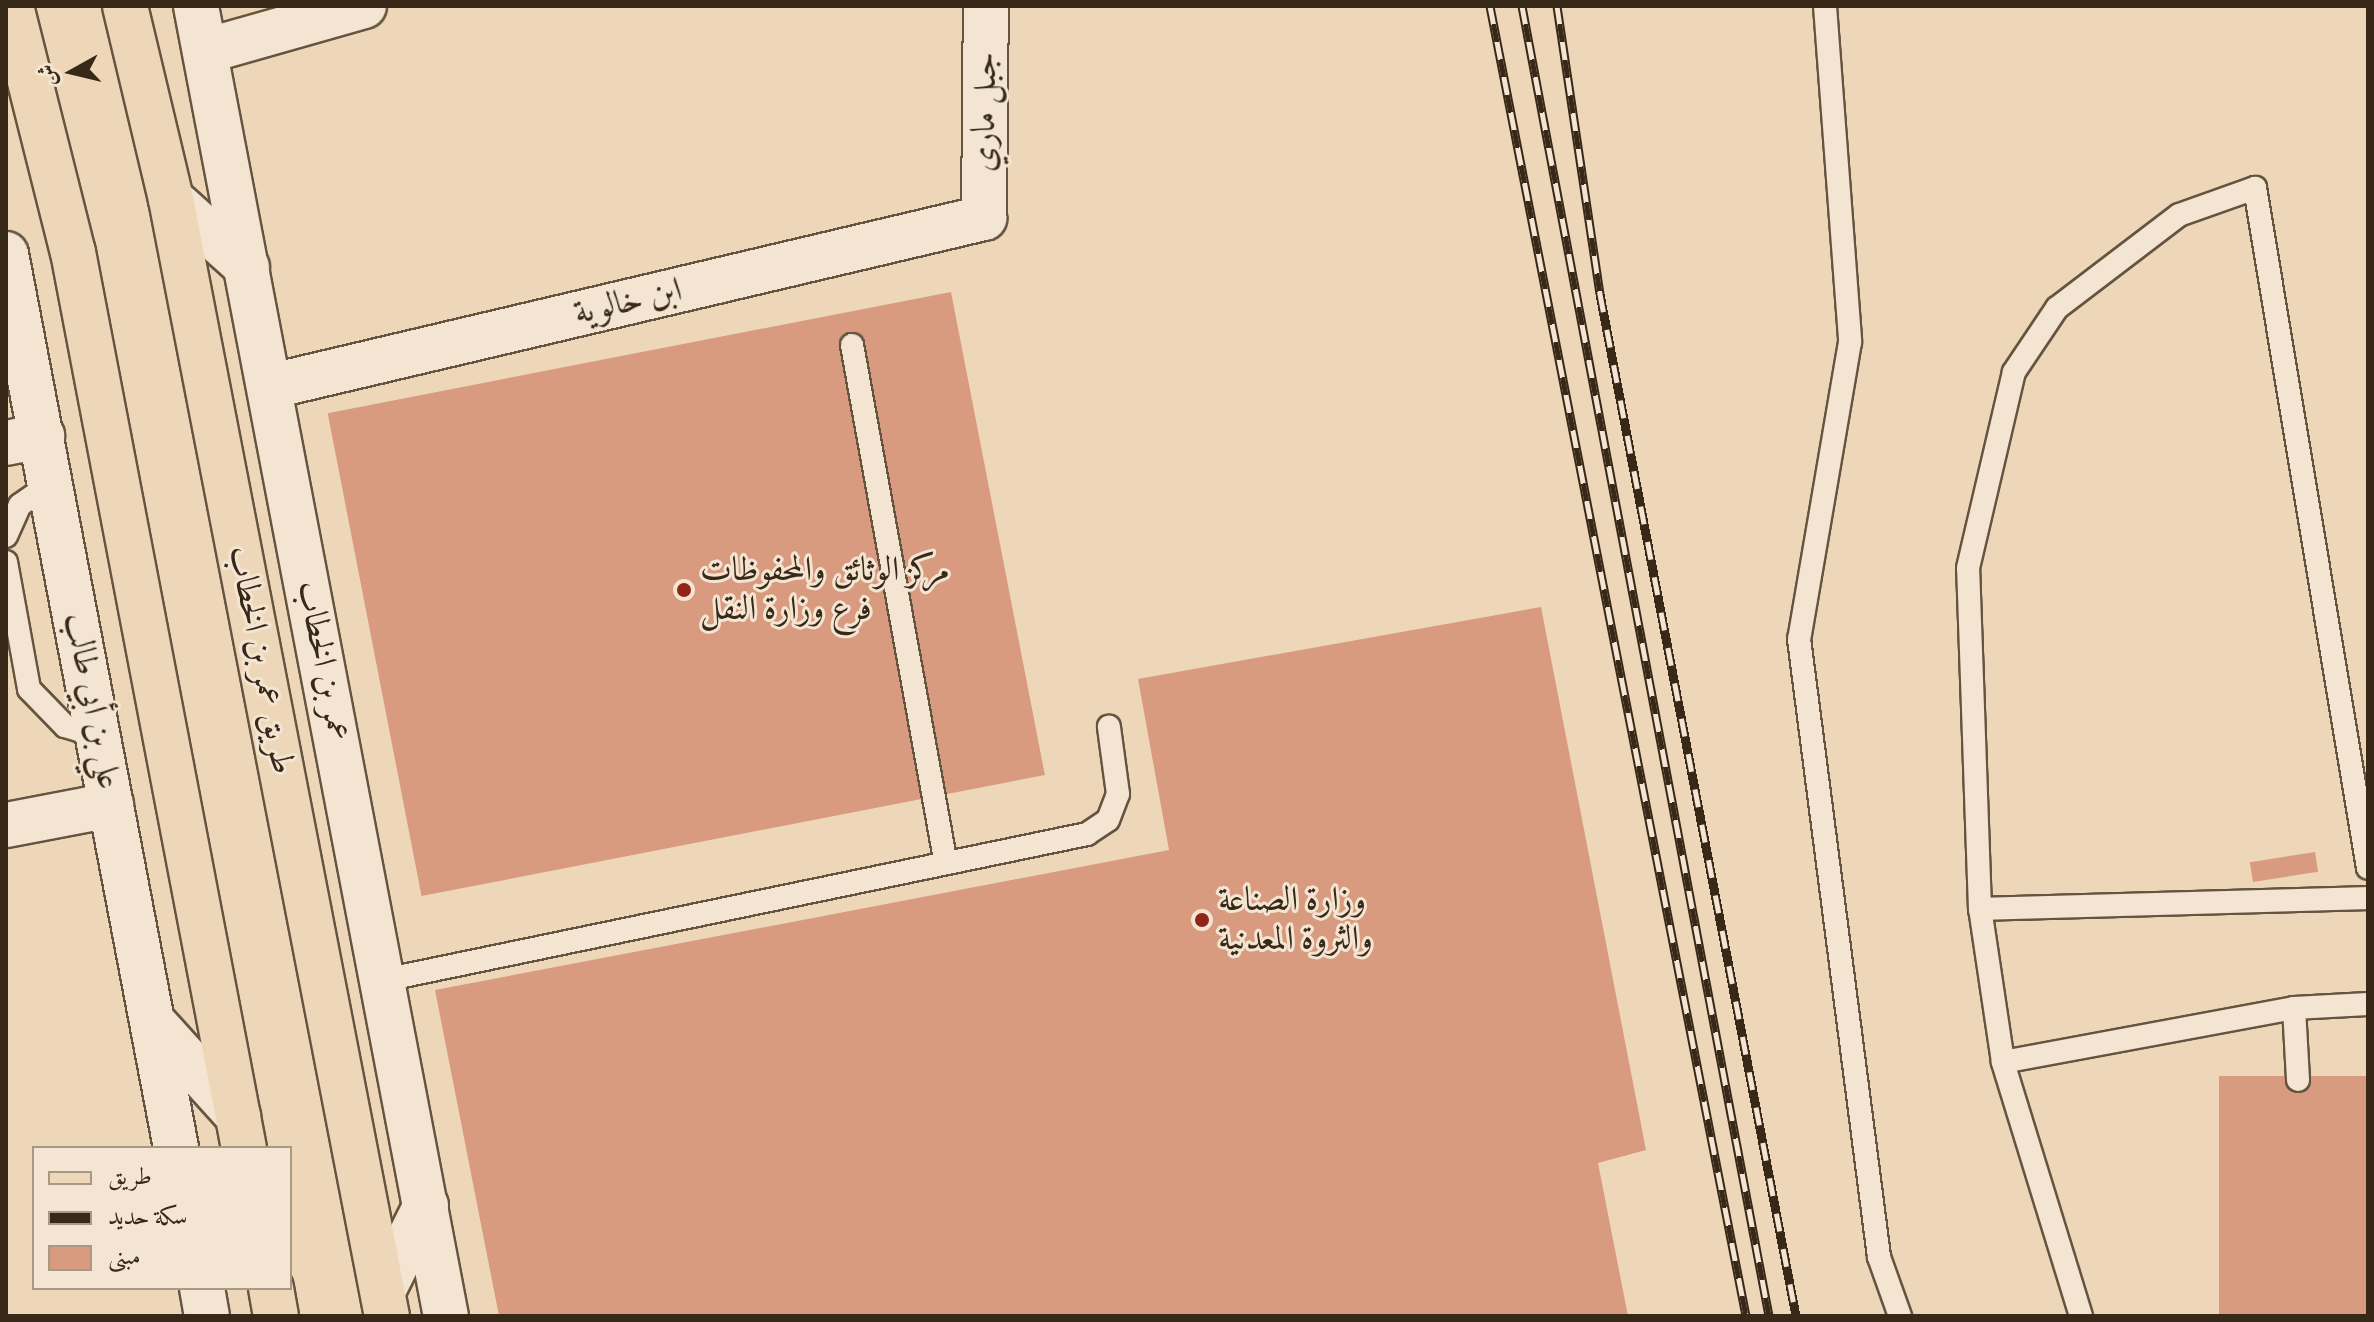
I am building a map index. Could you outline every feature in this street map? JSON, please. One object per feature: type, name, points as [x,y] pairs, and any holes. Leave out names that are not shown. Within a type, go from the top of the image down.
[{"type":"main road","points":[[11,6],[73,252],[241,1132]]},
{"type":"main road","name":"طريق عمر بن الخطاب","points":[[125,6],[171,199],[385,1304]]},
{"type":"main road","points":[[271,1290],[276,1316]]},
{"type":"street","name":"عمر بن الخطاب","points":[[196,6],[209,50],[247,267],[446,1316]]},
{"type":"street","points":[[209,50],[364,6]]},
{"type":"street","name":"جبل ماري","points":[[984,218],[986,6]]},
{"type":"street","points":[[171,199],[247,267]]},
{"type":"street","name":"ابن خالوية","points":[[272,386],[984,218]]},
{"type":"street","name":"علي بن أبي طالب","points":[[6,254],[24,439],[51,483],[176,1146]]},
{"type":"street","points":[[6,825],[111,805]]},
{"type":"street","points":[[153,1022],[241,1132]]},
{"type":"street","points":[[385,1304],[426,1205]]},
{"type":"street","points":[[202,1290],[207,1316]]},
{"type":"lane","points":[[1825,6],[1850,342],[1799,639],[1879,1257],[1900,1316]]},
{"type":"lane","points":[[2081,1316],[2003,1062],[1980,909],[1968,568],[2014,372],[2057,308],[2179,215],[2255,188],[2368,868]]},
{"type":"lane","points":[[852,345],[945,859]]},
{"type":"lane","points":[[6,536],[20,505],[51,483]]},
{"type":"lane","points":[[6,562],[29,689],[65,726],[98,736]]},
{"type":"lane","points":[[384,980],[945,859],[1087,834],[1108,820],[1118,794],[1109,727]]},
{"type":"lane","points":[[1980,909],[2368,898]]},
{"type":"lane","points":[[2003,1062],[2294,1008],[2368,1004]]},
{"type":"lane","points":[[2294,1008],[2298,1080]]},
{"type":"building","name":"مركز الوثائق والمحفوظات فرع وزارة النقل","points":[[951,292],[1045,775],[422,896],[328,413]]},
{"type":"building","name":"وزارة الصناعة والثروة المعدنية","points":[[1541,607],[1646,1150],[1598,1163],[1628,1316],[499,1316],[435,990],[1169,850],[1138,679]]},
{"type":"building","points":[[2315,852],[2318,872],[2253,882],[2250,862]]},
{"type":"building","points":[[2219,1076],[2368,1076],[2368,1316],[2219,1316]]},
{"type":"railway","points":[[1490,6],[1746,1316]]},
{"type":"railway","points":[[1522,6],[1769,1316]]},
{"type":"railway","points":[[1557,6],[1600,294],[1796,1316]]},
{"type":"place","name":"مركز الوثائق والمحفوظات فرع وزارة النقل","points":[[684,590]]},
{"type":"place","name":"وزارة الصناعة والثروة المعدنية","points":[[1202,920]]}]
